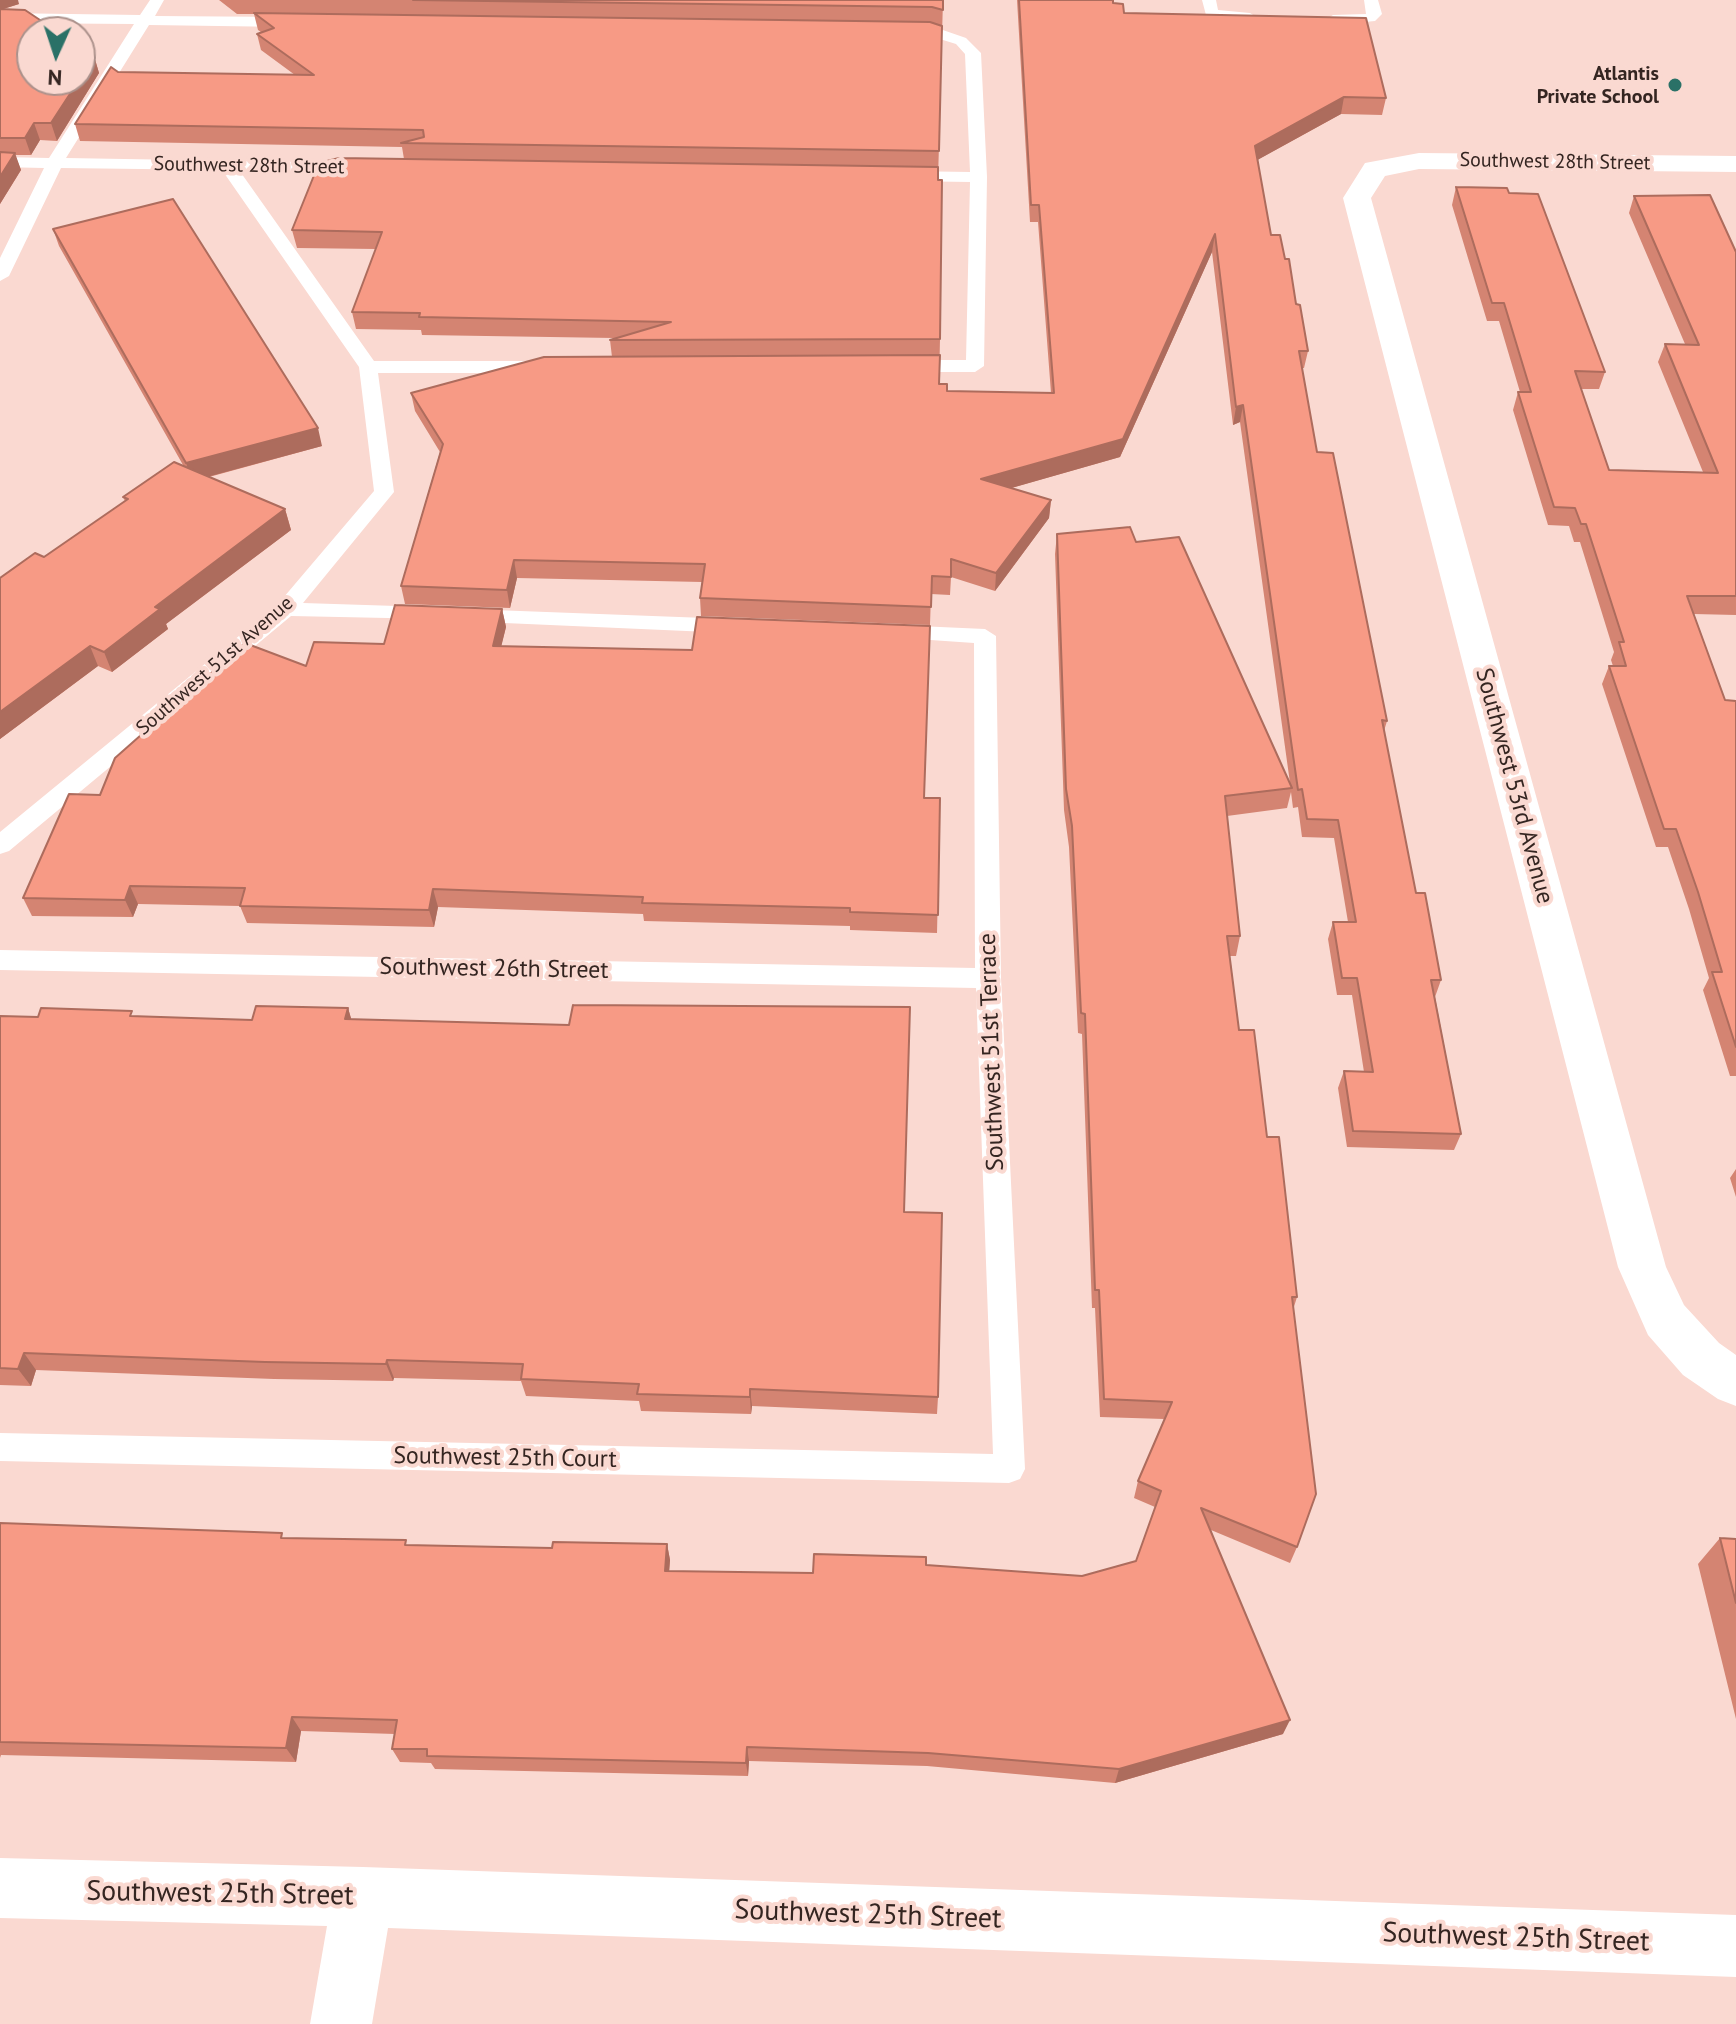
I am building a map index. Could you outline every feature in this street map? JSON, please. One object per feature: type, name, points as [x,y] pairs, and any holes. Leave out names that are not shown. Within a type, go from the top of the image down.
[{"type":"street","name":"Southwest 28th Street","points":[[1375,169],[1419,161],[1736,164]]},
{"type":"street","name":"Southwest 53rd Avenue","points":[[1375,169],[1357,198],[1642,1267],[1666,1320],[1701,1359],[1732,1382]]},
{"type":"street","name":"Southwest 25th Street","points":[[0,1888],[363,1897],[1736,1946]]},
{"type":"street","points":[[341,2024],[363,1897]]},
{"type":"lane","points":[[0,276],[55,162],[157,0]]},
{"type":"lane","points":[[1209,0],[1211,12],[1224,17],[1271,19]]},
{"type":"lane","points":[[1321,20],[1370,18],[1375,14],[1371,0]]},
{"type":"lane","points":[[0,18],[302,23]]},
{"type":"lane","points":[[879,366],[975,366],[979,177],[973,53],[961,41],[932,31],[885,31]]},
{"type":"lane","name":"Southwest 28th Street","points":[[0,162],[371,167]]},
{"type":"lane","name":"Southwest 51st Avenue","points":[[0,845],[286,609],[384,492],[368,367],[227,165]]},
{"type":"lane","points":[[883,176],[979,177]]},
{"type":"lane","points":[[368,367],[560,367]]},
{"type":"lane","points":[[286,609],[747,627]]},
{"type":"lane","name":"Southwest 51st Terrace","points":[[874,632],[985,636],[988,978],[1009,1469]]},
{"type":"lane","name":"Southwest 26th Street","points":[[0,960],[988,978]]},
{"type":"lane","name":"Southwest 25th Court","points":[[0,1447],[1009,1469]]},
{"type":"building","points":[[413,0],[943,0],[943,10],[932,7]]},
{"type":"building","points":[[1019,0],[1113,0],[1113,3],[1123,4],[1124,13],[1366,18],[1386,98],[1344,97],[1255,146],[1271,235],[1280,235],[1285,259],[1289,259],[1296,304],[1300,305],[1308,351],[1299,351],[1317,452],[1333,453],[1387,721],[1382,720],[1416,893],[1425,893],[1441,980],[1431,980],[1461,1134],[1353,1131],[1344,1071],[1373,1072],[1357,978],[1342,978],[1333,922],[1356,922],[1338,820],[1307,819],[1302,789],[1298,790],[1243,405],[1236,407],[1215,234],[1123,439],[981,479],[1051,500],[996,573],[951,559],[951,577],[932,576],[931,607],[700,598],[705,564],[514,560],[507,590],[401,586],[443,444],[411,393],[544,357],[940,355],[939,384],[947,384],[947,391],[1054,393],[1039,205],[1031,205]]},
{"type":"building","points":[[0,9],[25,10],[34,16],[16,16],[16,96],[69,96],[51,123],[34,123],[25,138],[0,138]]},
{"type":"building","points":[[254,13],[930,22],[942,26],[939,151],[401,143],[424,137],[423,130],[75,124],[93,96],[96,96],[96,91],[111,67],[118,72],[314,75],[257,34],[274,28]]},
{"type":"building","points":[[0,152],[15,153],[0,177]]},
{"type":"building","points":[[339,158],[938,167],[938,180],[942,180],[940,339],[610,340],[671,322],[419,317],[420,313],[352,312],[382,232],[292,230],[319,163]]},
{"type":"building","points":[[1456,187],[1507,188],[1509,193],[1538,194],[1605,372],[1575,371],[1609,470],[1718,473],[1665,344],[1699,345],[1634,196],[1710,195],[1736,252],[1736,596],[1687,596],[1725,700],[1736,701],[1736,1047],[1712,972],[1722,972],[1698,892],[1676,829],[1664,829],[1609,666],[1626,666],[1619,642],[1624,642],[1586,524],[1581,524],[1575,508],[1554,507],[1518,392],[1531,392],[1504,303],[1492,303]]},
{"type":"building","points":[[173,199],[318,428],[186,463],[53,229]]},
{"type":"building","points":[[174,462],[285,509],[155,607],[160,609],[104,652],[90,646],[0,712],[0,578],[35,553],[44,557],[128,499],[123,497]]},
{"type":"building","points":[[1130,527],[1136,542],[1179,537],[1292,788],[1225,796],[1240,936],[1227,936],[1239,1030],[1254,1030],[1267,1137],[1279,1137],[1297,1297],[1292,1297],[1316,1494],[1297,1547],[1201,1508],[1290,1720],[1119,1769],[928,1753],[747,1747],[746,1763],[427,1756],[427,1749],[392,1749],[397,1720],[292,1717],[286,1748],[0,1742],[0,1523],[282,1533],[281,1538],[406,1540],[405,1545],[552,1548],[553,1542],[667,1544],[665,1571],[813,1573],[814,1554],[926,1557],[926,1565],[1082,1576],[1136,1561],[1161,1491],[1138,1481],[1172,1402],[1104,1399],[1099,1290],[1095,1290],[1085,1014],[1081,1013],[1072,826],[1066,789],[1057,534]]},
{"type":"building","points":[[395,605],[502,609],[493,646],[692,650],[697,617],[930,626],[924,798],[940,798],[938,915],[850,912],[850,908],[642,903],[643,897],[433,889],[429,910],[240,906],[245,888],[130,886],[125,900],[23,898],[69,794],[100,795],[115,758],[245,643],[306,666],[314,642],[384,644]]},
{"type":"building","points":[[573,1005],[910,1007],[904,1212],[942,1213],[938,1397],[750,1389],[750,1397],[637,1394],[639,1384],[521,1379],[523,1364],[387,1360],[386,1364],[265,1362],[24,1353],[18,1369],[0,1368],[0,1016],[38,1017],[41,1008],[132,1011],[130,1016],[252,1020],[256,1006],[348,1008],[345,1019],[569,1025]]},
{"type":"building","points":[[1720,1538],[1736,1539],[1736,1603]]},
{"type":"place","name":"Atlantis Private School","points":[[1675,85]]}]
